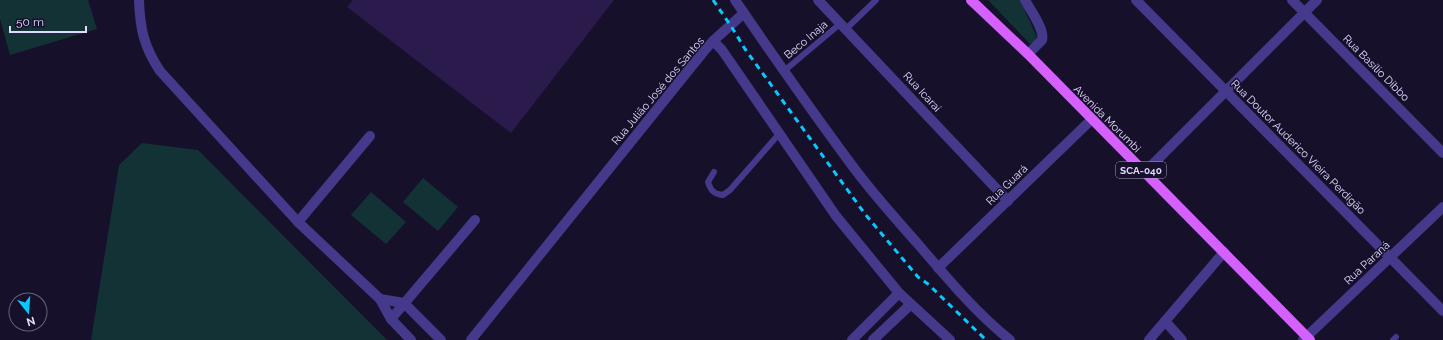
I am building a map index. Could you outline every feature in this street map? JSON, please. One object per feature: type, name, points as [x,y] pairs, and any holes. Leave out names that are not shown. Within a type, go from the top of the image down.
[{"type":"main road","name":"Avenida Morumbi","points":[[973,1],[1028,54],[1091,120],[1224,252],[1306,339]]},
{"type":"street","points":[[139,0],[141,30],[145,44],[160,71],[298,222],[380,299],[391,319],[411,340]]},
{"type":"street","points":[[735,0],[855,169],[938,268],[997,330],[1010,340]]},
{"type":"street","name":"Rua Icaraí","points":[[818,0],[1008,201]]},
{"type":"street","points":[[1024,0],[1041,30],[1043,37],[1042,40],[1028,54]]},
{"type":"street","name":"Rua Doutor Auderico Vieira Perdigão","points":[[1136,0],[1443,311]]},
{"type":"street","name":"Rua Basílio Dibbo","points":[[1292,0],[1443,153]]},
{"type":"street","points":[[1144,173],[1317,0]]},
{"type":"street","points":[[713,41],[744,13]]},
{"type":"street","name":"Rua Julião José dos Santos","points":[[471,340],[713,41],[722,50],[836,216],[899,293],[950,340]]},
{"type":"street","name":"Rua Guará","points":[[938,268],[1091,120]]},
{"type":"street","points":[[298,222],[370,136]]},
{"type":"street","name":"Rua Paraná","points":[[1306,339],[1443,207]]},
{"type":"street","points":[[391,319],[475,220]]},
{"type":"street","points":[[1149,340],[1224,252]]},
{"type":"street","points":[[852,340],[899,293]]},
{"type":"street","points":[[380,299],[404,303],[441,340]]},
{"type":"street","points":[[873,340],[910,304]]},
{"type":"street","points":[[1165,321],[1182,340]]},
{"type":"lane","name":"Beco Inaja","points":[[784,71],[876,0]]},
{"type":"lane","points":[[714,172],[708,182],[710,188],[716,194],[723,195],[730,190],[779,134]]},
{"type":"green space","points":[[0,0],[88,0],[97,29],[10,55],[0,19]]},
{"type":"green space","points":[[988,0],[1020,0],[1037,37],[1034,42],[1030,44]]},
{"type":"green space","points":[[142,143],[198,150],[387,340],[91,340],[119,165]]},
{"type":"green space","points":[[423,178],[458,207],[438,231],[403,202]]},
{"type":"green space","points":[[371,192],[406,222],[386,244],[351,215]]},
{"type":"building","points":[[353,0],[614,0],[511,133],[347,7]]},
{"type":"railway","points":[[713,0],[745,49],[865,214],[918,277],[928,284],[986,340]]}]
